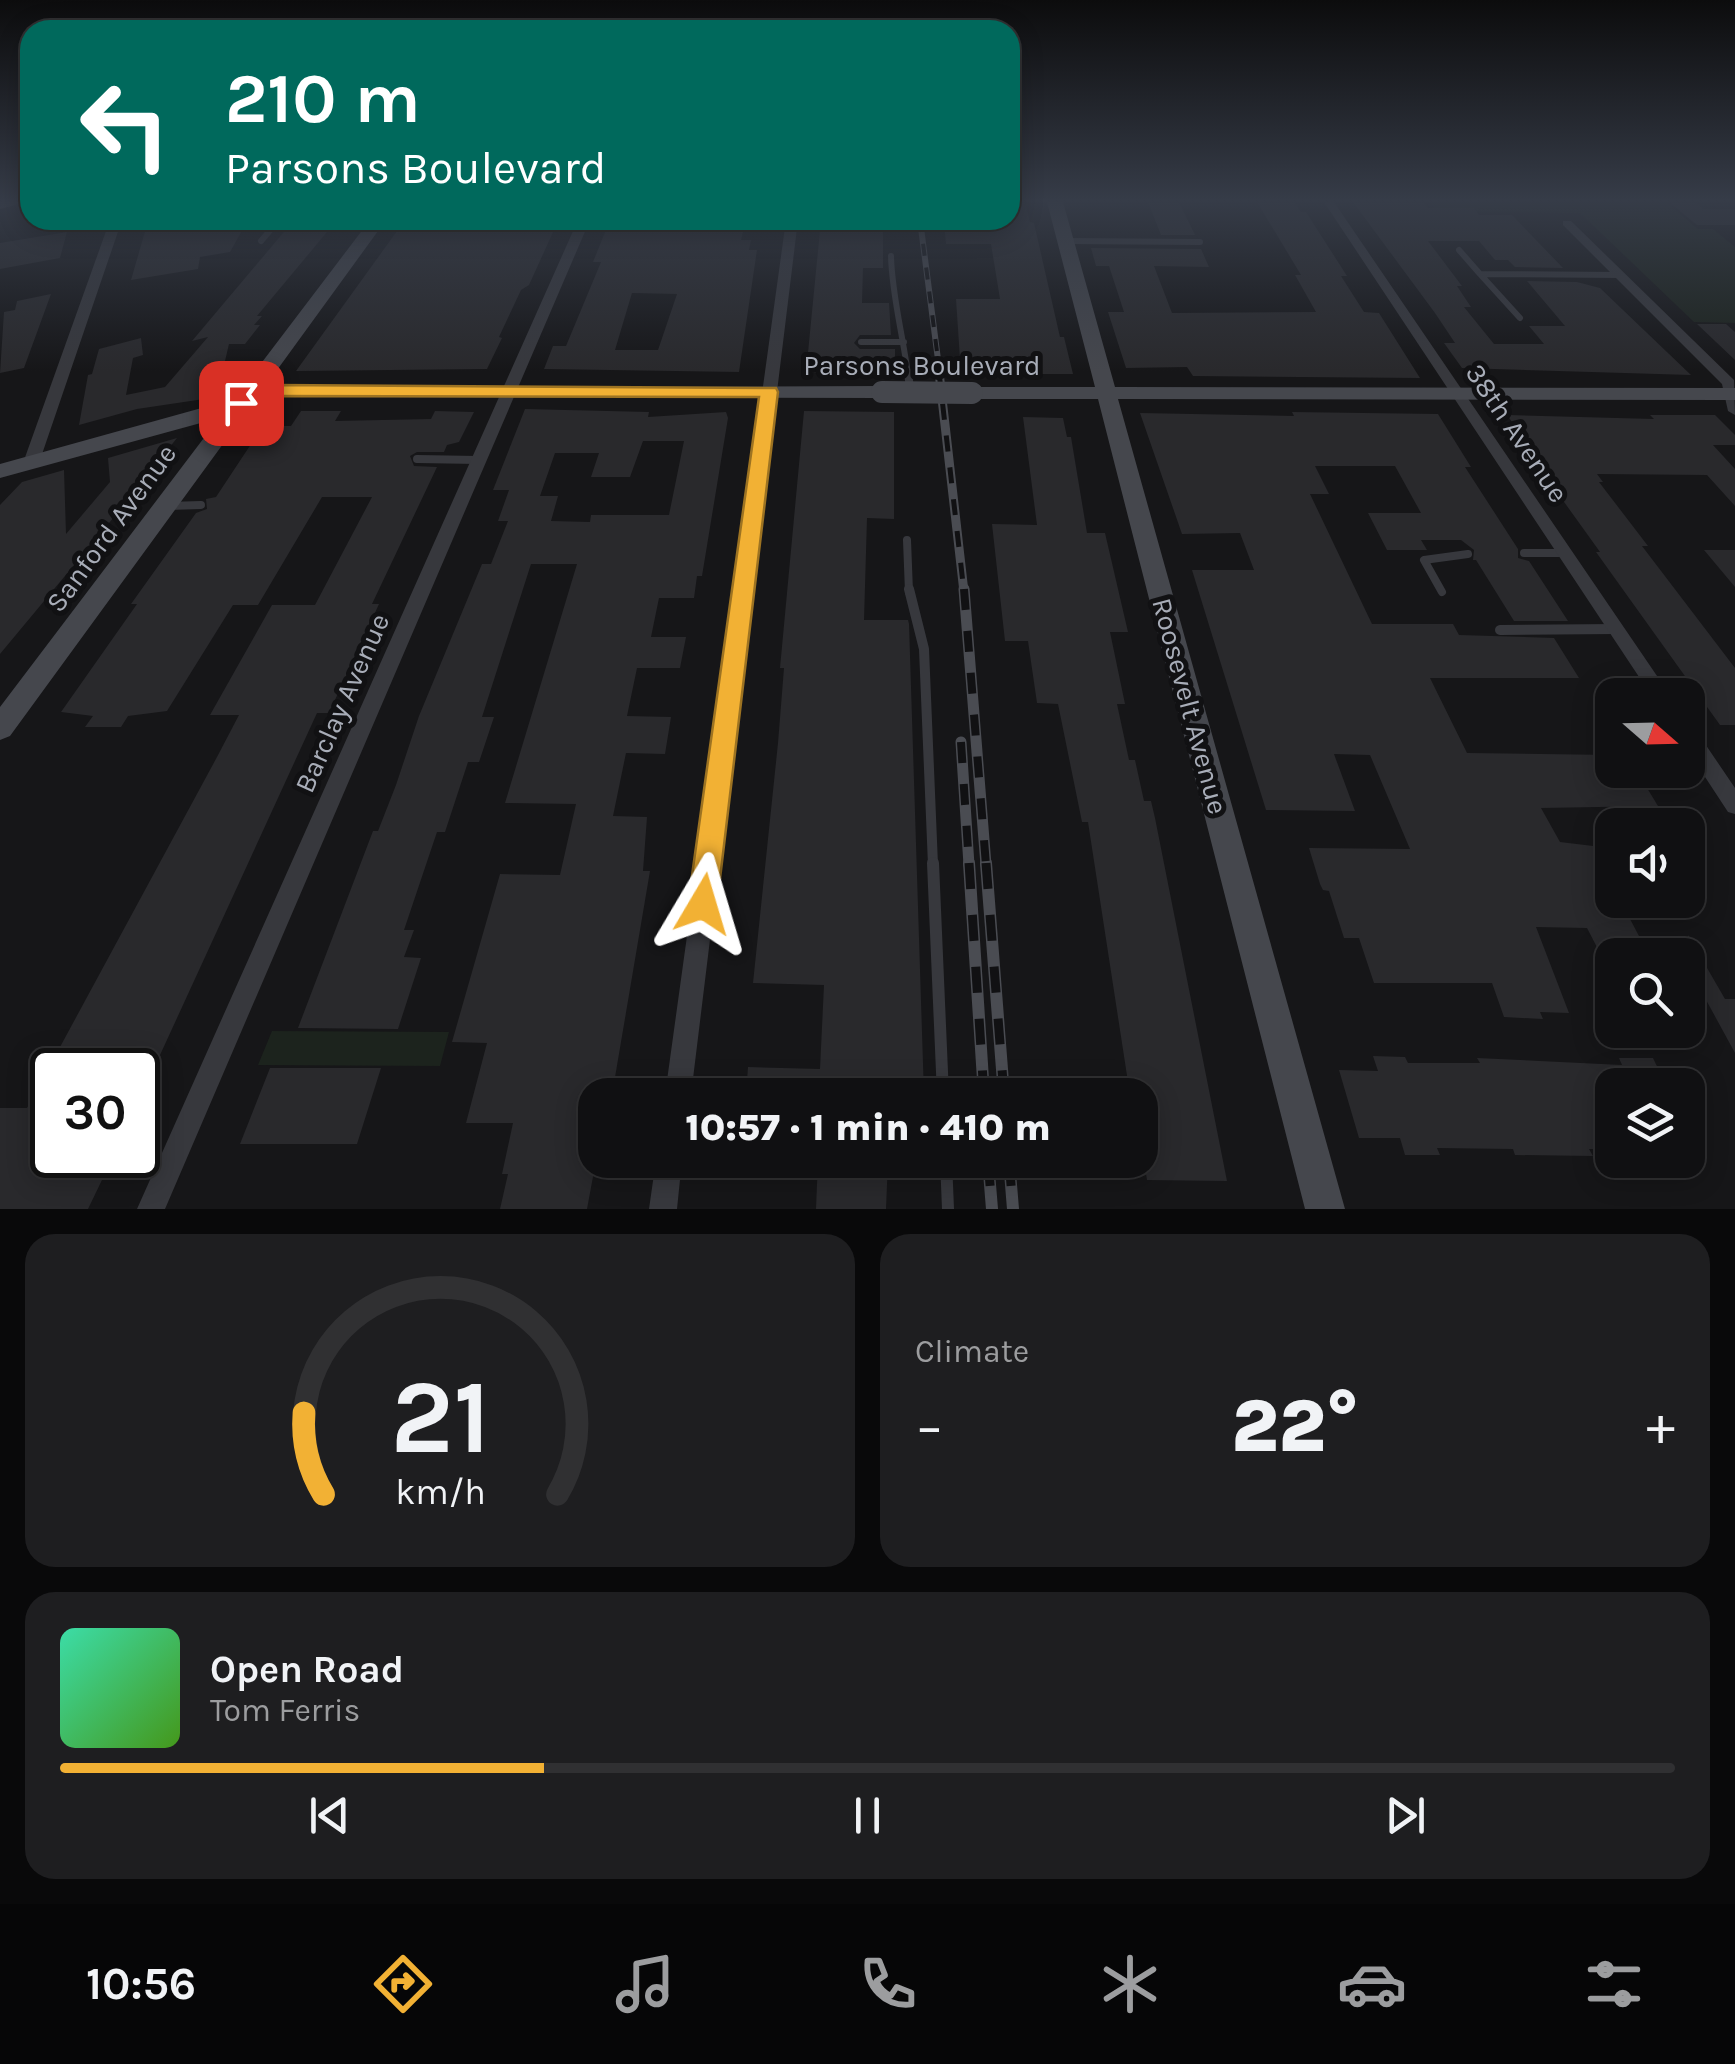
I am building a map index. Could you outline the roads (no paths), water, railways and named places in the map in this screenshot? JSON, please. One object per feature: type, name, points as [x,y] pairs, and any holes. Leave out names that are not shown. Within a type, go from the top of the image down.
[{"type":"street","points":[[31,462],[103,258]]},
{"type":"street","name":"Sanford Avenue","points":[[0,728],[349,258]]},
{"type":"street","name":"Barclay Avenue","points":[[150,1209],[567,258]]},
{"type":"street","points":[[680,1078],[787,258]]},
{"type":"street","name":"Roosevelt Avenue","points":[[1071,258],[1325,1209]]},
{"type":"street","name":"38th Avenue","points":[[1367,258],[1649,678]]},
{"type":"street","points":[[1603,258],[1729,383],[1734,400]]},
{"type":"street","name":"Parsons Boulevard","points":[[2,474],[31,462],[206,416],[274,391],[1457,394],[1734,400]]},
{"type":"street","points":[[1705,760],[1735,805]]},
{"type":"street","points":[[663,1209],[667,1178]]},
{"type":"lane","points":[[891,258],[892,288],[910,392]]},
{"type":"lane","points":[[1466,258],[1520,318]]},
{"type":"lane","points":[[1480,274],[1621,276]]},
{"type":"lane","points":[[861,342],[904,342]]},
{"type":"lane","points":[[417,459],[478,460]]},
{"type":"lane","points":[[165,506],[201,505]]},
{"type":"lane","points":[[907,540],[909,595],[924,649],[942,1078]]},
{"type":"lane","points":[[1524,553],[1566,553]]},
{"type":"lane","points":[[1442,592],[1424,560],[1468,554]]},
{"type":"lane","points":[[1500,630],[1616,629]]},
{"type":"lane","points":[[947,1178],[948,1209]]},
{"type":"railway","points":[[925,258],[940,375]]},
{"type":"railway","points":[[939,372],[964,592]]},
{"type":"railway","points":[[964,589],[986,865]]},
{"type":"railway","points":[[961,742],[969,865]]},
{"type":"railway","points":[[969,863],[983,1078]]},
{"type":"railway","points":[[986,863],[1003,1078]]},
{"type":"railway","points":[[989,1178],[992,1209]]},
{"type":"railway","points":[[1010,1178],[1013,1209]]}]
